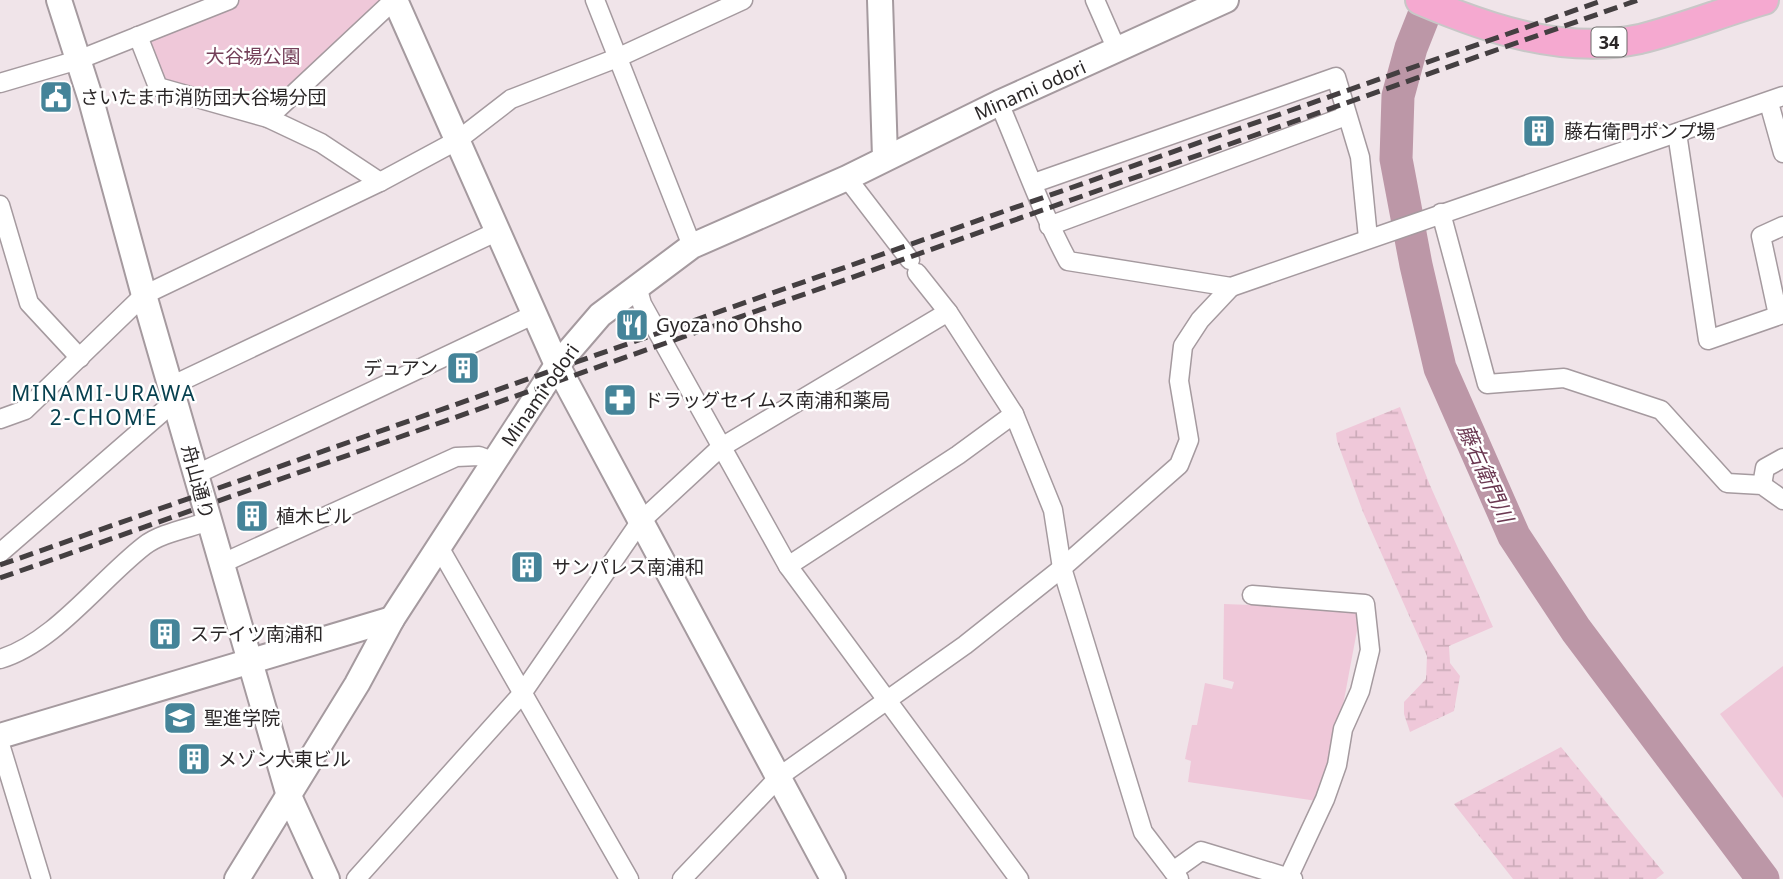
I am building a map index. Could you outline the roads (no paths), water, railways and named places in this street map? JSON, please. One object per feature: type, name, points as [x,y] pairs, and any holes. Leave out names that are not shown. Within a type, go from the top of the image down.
[{"type":"main road","name":"34","points":[[1420,0],[1453,14],[1527,38],[1598,43],[1639,39],[1734,4],[1764,0]]},
{"type":"street","name":"舟山通り","points":[[60,0],[289,796],[327,879]]},
{"type":"street","points":[[0,83],[78,60],[229,0]]},
{"type":"street","points":[[268,118],[394,0],[557,365],[833,879]]},
{"type":"street","points":[[595,0],[692,246]]},
{"type":"street","points":[[0,419],[25,410],[144,295],[380,182],[458,139],[511,99],[617,58],[743,0]]},
{"type":"street","points":[[880,0],[885,157]]},
{"type":"street","points":[[1095,0],[1117,50]]},
{"type":"street","name":"Minami odori","points":[[237,879],[289,796],[392,619],[557,365],[600,315],[692,246],[847,178],[999,103],[1226,0]]},
{"type":"street","points":[[138,36],[158,87],[268,118],[321,144],[380,182]]},
{"type":"street","points":[[1034,183],[1336,77],[1360,157],[1377,235]]},
{"type":"street","points":[[682,879],[780,776],[887,702],[1062,568],[1179,466],[1189,440],[1179,381],[1183,346],[1200,320],[1231,287],[1436,214],[1776,99],[1783,153]]},
{"type":"street","points":[[999,103],[1034,183],[1049,226],[1068,261],[1231,287]]},
{"type":"street","points":[[1049,226],[1346,116]]},
{"type":"street","points":[[1677,134],[1708,340],[1780,315],[1761,236],[1783,226]]},
{"type":"street","points":[[847,178],[948,313],[1014,414],[1053,510],[1062,568],[1143,832],[1176,876],[1201,851],[1291,878],[1325,799],[1337,765],[1343,729],[1360,691],[1370,650],[1365,604],[1252,595]]},
{"type":"street","points":[[0,205],[29,303],[80,358]]},
{"type":"street","points":[[1436,214],[1487,384],[1564,378],[1661,410],[1727,483],[1762,485],[1783,500]]},
{"type":"street","points":[[0,553],[173,393],[498,230]]},
{"type":"street","points":[[637,286],[642,304],[788,566],[1019,879]]},
{"type":"street","points":[[356,879],[521,695],[640,522],[720,448],[948,313]]},
{"type":"street","points":[[197,474],[535,314]]},
{"type":"street","points":[[788,566],[958,455],[1014,414]]},
{"type":"street","points":[[223,563],[456,457],[479,456],[495,462]]},
{"type":"street","points":[[1762,485],[1765,468],[1783,458]]},
{"type":"street","points":[[0,659],[14,655],[46,633],[146,544],[209,521]]},
{"type":"street","points":[[439,547],[521,695],[629,879]]},
{"type":"street","points":[[0,736],[392,619]]},
{"type":"street","points":[[0,744],[41,879]]},
{"type":"waterway","name":"藤右衛門川","points":[[1430,0],[1411,48],[1398,96],[1396,159],[1416,265],[1440,368],[1514,536],[1576,630],[1763,879]]},
{"type":"railway","points":[[0,565],[1604,0]]},
{"type":"railway","points":[[0,578],[1638,0]]},
{"type":"place","name":"さいたま市消防団大谷場分団","points":[[56,97]]},
{"type":"place","name":"藤右衛門ポンプ場","points":[[1539,131]]},
{"type":"place","name":"Gyoza no Ohsho","points":[[632,325]]},
{"type":"place","name":"デュアン","points":[[463,368]]},
{"type":"place","name":"ドラッグセイムス南浦和薬局","points":[[620,400]]},
{"type":"place","name":"植木ビル","points":[[252,516]]},
{"type":"place","name":"サンパレス南浦和","points":[[527,567]]},
{"type":"place","name":"ステイツ南浦和","points":[[165,634]]},
{"type":"place","name":"聖進学院","points":[[180,718]]},
{"type":"place","name":"メゾン大東ビル","points":[[194,759]]},
{"type":"district","name":"MINAMI-URAWA 2-CHOME","points":[[104,405]]},
{"type":"park label","name":"大谷場公園","points":[[253,56]]}]
